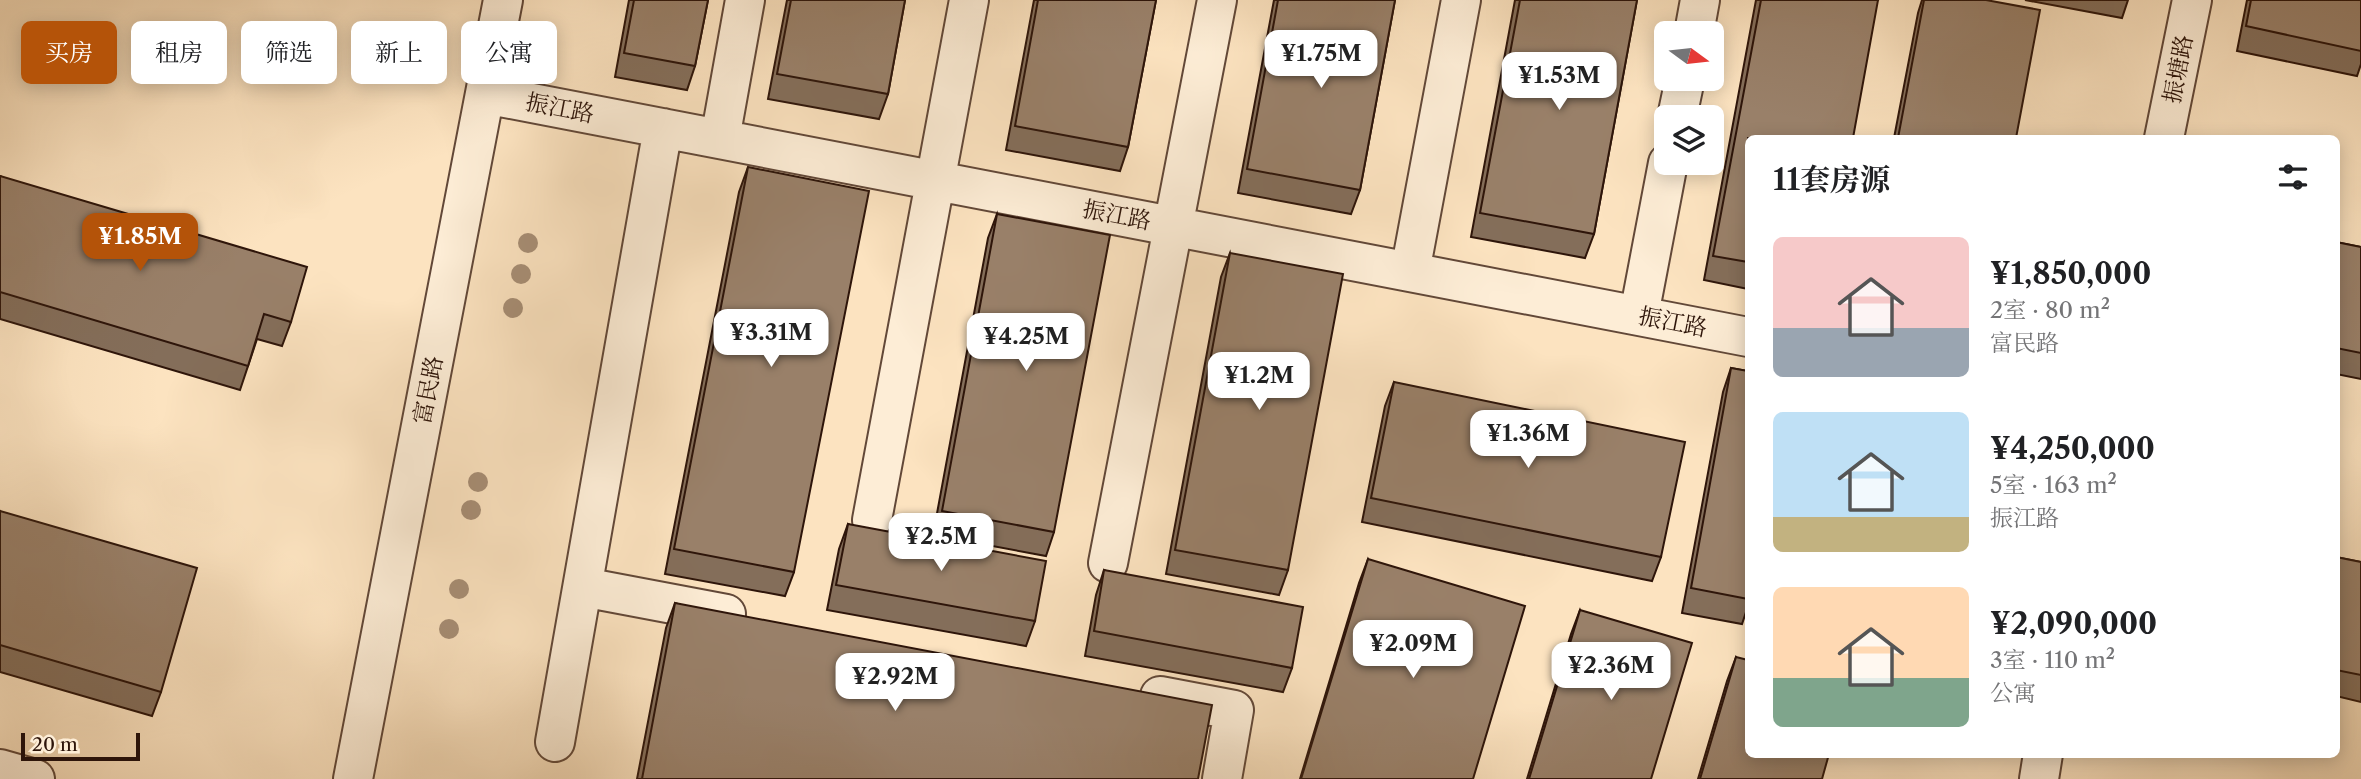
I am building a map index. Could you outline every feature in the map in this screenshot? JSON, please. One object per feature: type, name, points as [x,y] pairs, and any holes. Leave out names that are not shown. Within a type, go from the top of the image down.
[{"type":"street","name":"富民路","points":[[353,779],[503,0]]},
{"type":"street","points":[[720,139],[745,0]]},
{"type":"street","points":[[872,520],[970,0]]},
{"type":"street","points":[[1108,563],[1217,0]]},
{"type":"street","points":[[1410,272],[1461,0]]},
{"type":"street","points":[[1696,21],[1700,0]]},
{"type":"street","name":"振塘路","points":[[2165,135],[2192,0]]},
{"type":"street","name":"振江路","points":[[485,94],[1745,336]]},
{"type":"street","points":[[555,742],[663,128]]},
{"type":"street","points":[[1639,315],[1666,175]]},
{"type":"street","points":[[583,587],[759,620]]},
{"type":"street","points":[[1125,690],[1234,710],[1222,779]]},
{"type":"street","points":[[2039,779],[2042,758]]},
{"type":"street","points":[[0,769],[35,779]]},
{"type":"building","points":[[634,0],[708,0],[695,66],[624,53]]},
{"type":"building","points":[[791,0],[905,0],[888,94],[777,74]]},
{"type":"building","points":[[1038,0],[1156,0],[1128,147],[1015,126]]},
{"type":"building","points":[[1278,0],[1395,0],[1360,190],[1247,169]]},
{"type":"building","points":[[1520,0],[1637,0],[1594,234],[1480,213]]},
{"type":"building","points":[[1761,0],[1878,0],[1854,135],[1745,135],[1745,261],[1713,256]]},
{"type":"building","points":[[1924,0],[1986,0],[2040,10],[2017,135],[1899,135]]},
{"type":"building","points":[[2251,0],[2361,0],[2361,51],[2246,26]]},
{"type":"building","points":[[748,167],[869,191],[794,572],[674,549]]},
{"type":"building","points":[[0,176],[307,267],[291,322],[264,314],[248,366],[0,292]]},
{"type":"building","points":[[997,214],[1110,235],[1054,532],[942,511]]},
{"type":"building","points":[[2340,243],[2361,247],[2361,353],[2340,349]]},
{"type":"building","points":[[1230,253],[1343,274],[1288,570],[1175,550]]},
{"type":"building","points":[[1731,368],[1745,370],[1745,598],[1691,588]]},
{"type":"building","points":[[1394,382],[1685,442],[1661,557],[1371,498]]},
{"type":"building","points":[[0,511],[197,568],[161,692],[0,645]]},
{"type":"building","points":[[848,524],[1046,561],[1035,621],[836,585]]},
{"type":"building","points":[[2340,558],[2361,562],[2361,675],[2340,671]]},
{"type":"building","points":[[1368,559],[1525,606],[1473,779],[1301,779]]},
{"type":"building","points":[[1104,570],[1303,607],[1292,668],[1094,631]]},
{"type":"building","points":[[675,603],[1212,705],[1198,779],[642,779]]},
{"type":"building","points":[[1580,610],[1692,643],[1651,779],[1529,779]]},
{"type":"building","points":[[1736,657],[1745,659],[1745,758],[1828,758],[1822,779],[1700,779]]}]
